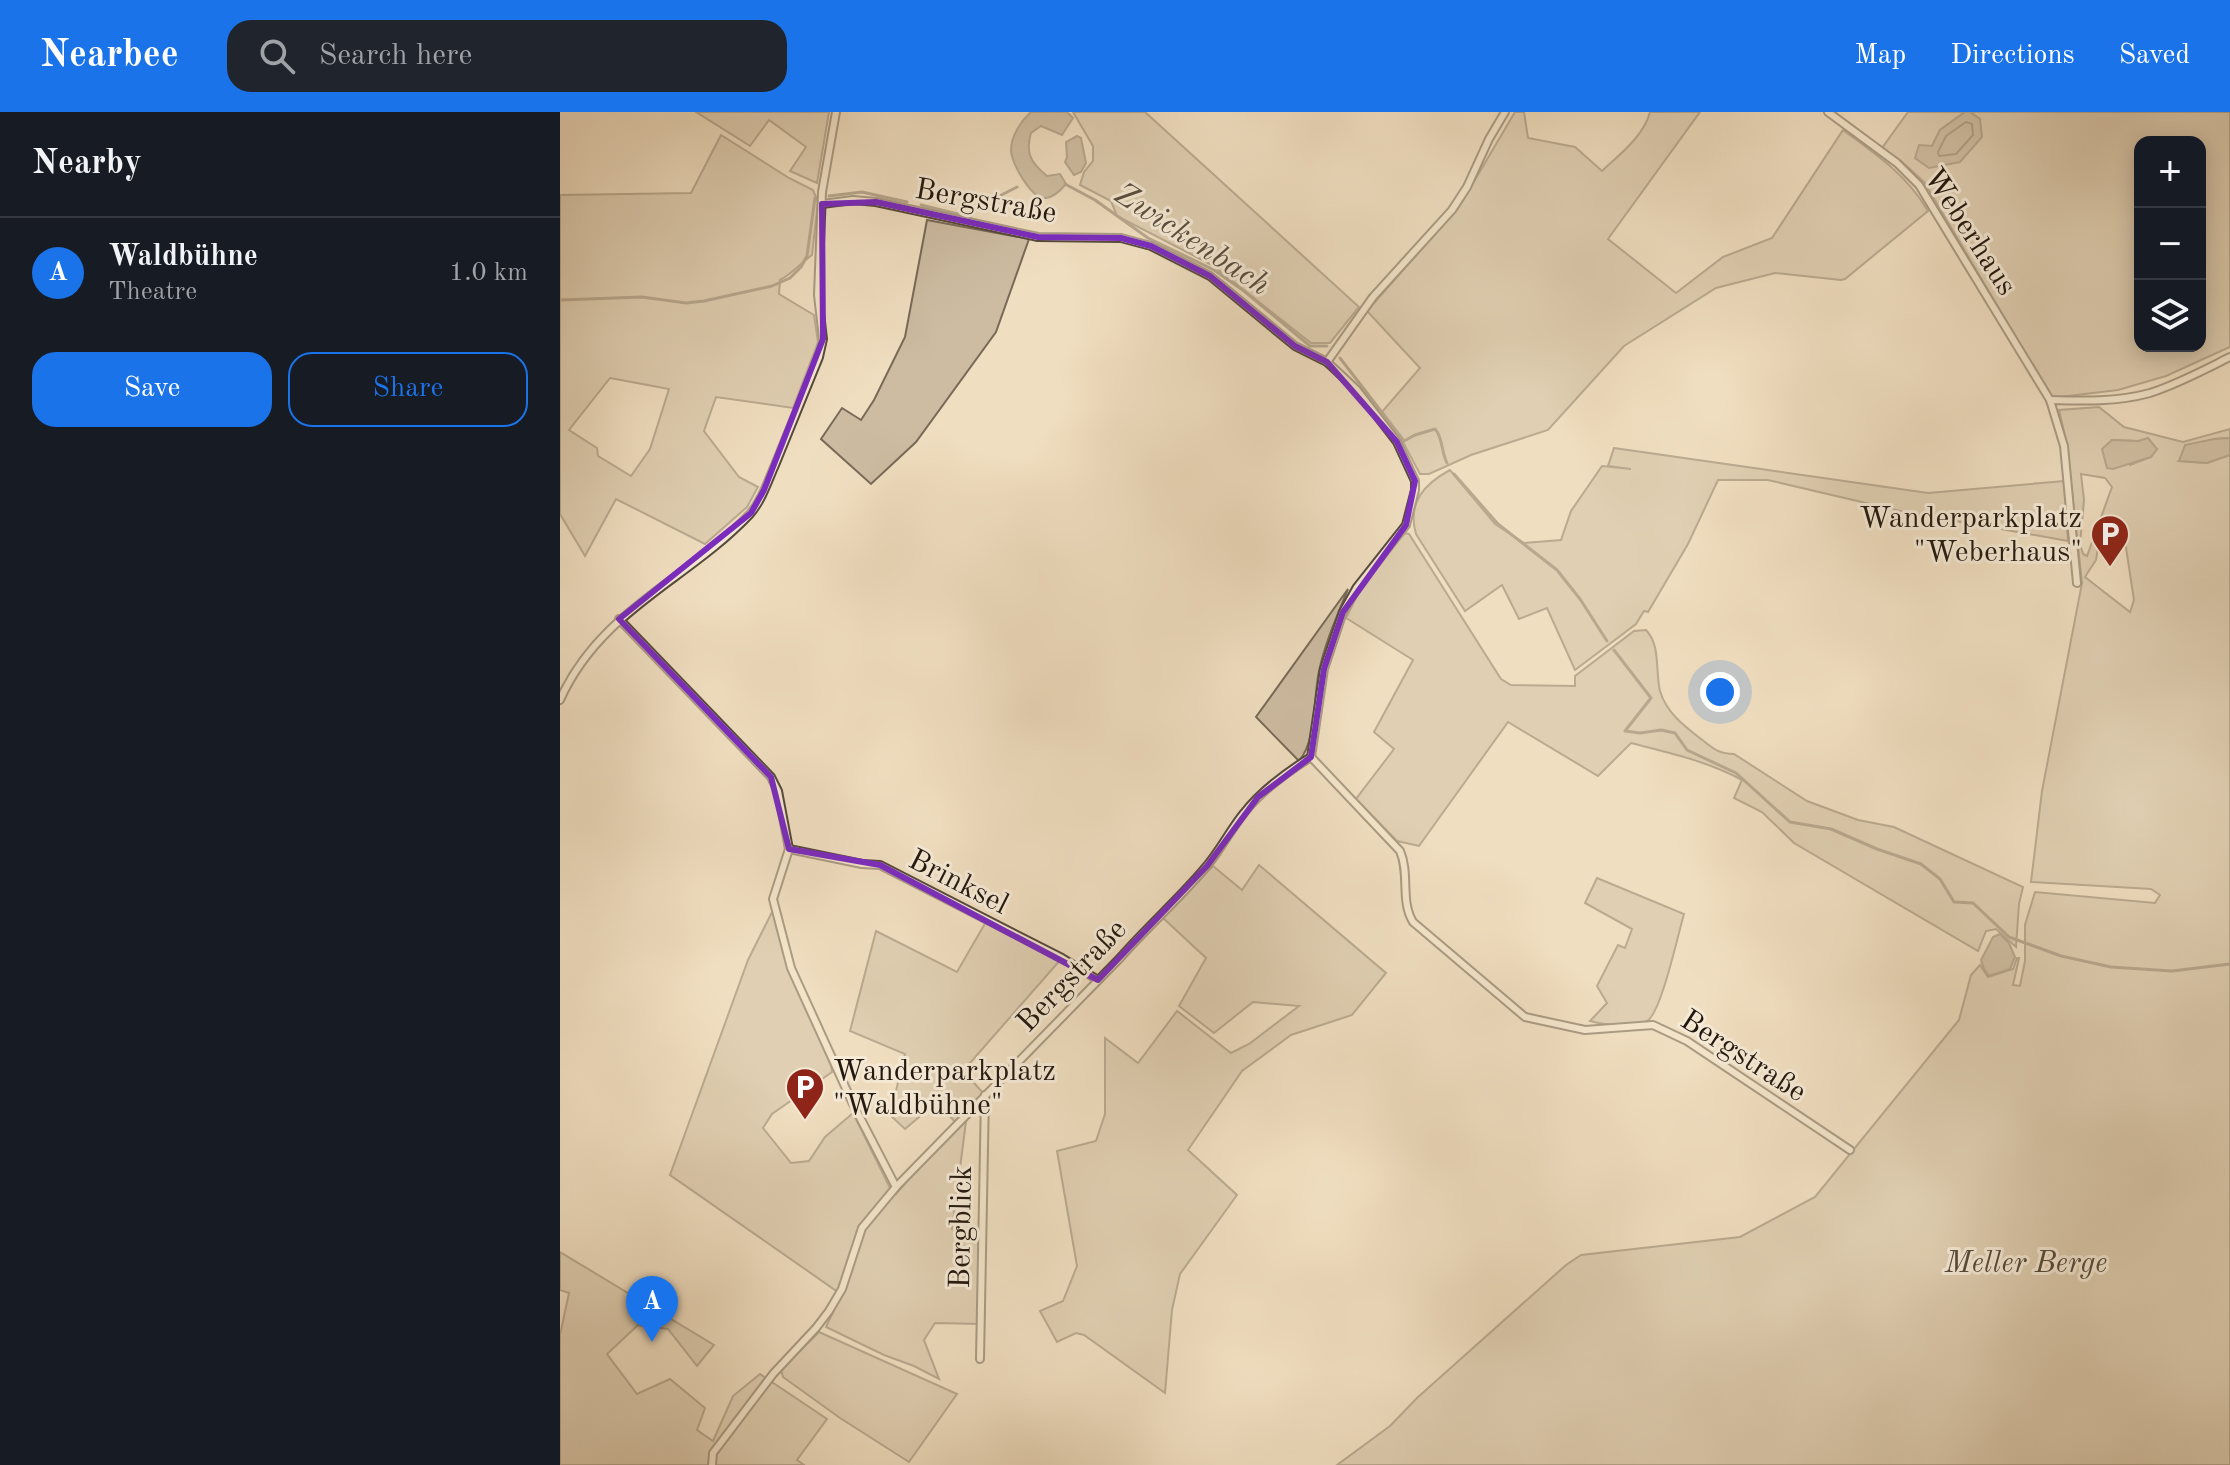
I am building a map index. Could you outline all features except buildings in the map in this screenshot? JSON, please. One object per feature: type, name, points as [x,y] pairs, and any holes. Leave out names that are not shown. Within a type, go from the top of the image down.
[{"type":"street","points":[[560,700],[588,651],[619,619],[751,513],[764,490],[819,357],[823,339],[818,295],[822,192],[836,112]]},
{"type":"street","points":[[1327,362],[1373,297],[1452,210],[1505,112]]},
{"type":"street","name":"Weberhaus","points":[[1828,112],[1897,163],[1919,185],[2050,400],[2064,446],[2077,583]]},
{"type":"street","name":"Bergstraße","points":[[712,1465],[713,1453],[773,1374],[829,1311],[842,1289],[862,1228],[896,1187],[1207,866],[1258,797],[1311,757],[1324,669],[1343,612],[1357,587],[1406,525],[1415,490],[1415,481],[1397,442],[1357,390],[1327,362],[1295,346],[1210,276],[1151,246],[1121,238],[1038,237],[876,202],[853,200],[822,204]]},
{"type":"street","points":[[2050,400],[2114,400],[2148,393],[2230,357]]},
{"type":"street","points":[[619,619],[771,777],[778,791],[789,849],[773,899],[791,968],[853,1104],[896,1187]]},
{"type":"street","name":"Bergstraße","points":[[1311,757],[1400,851],[1406,872],[1407,913],[1413,922],[1525,1017],[1585,1030],[1653,1025],[1687,1041],[1850,1150]]},
{"type":"street","name":"Brinksel","points":[[789,849],[880,865],[1062,958],[1098,980]]},
{"type":"street","name":"Bergblick","points":[[980,1359],[985,1095]]},
{"type":"highlighted area","points":[[876,202],[1038,237],[1121,238],[1151,246],[1210,276],[1295,346],[1327,362],[1397,442],[1415,481],[1406,525],[1343,612],[1324,669],[1311,757],[1258,797],[1207,866],[1098,980],[880,865],[789,849],[771,777],[619,619],[751,513],[764,490],[823,339],[822,204]]},
{"type":"green space","points":[[696,112],[829,112],[817,183],[790,171],[806,147],[769,120],[750,146]]},
{"type":"green space","points":[[1073,112],[1145,112],[1359,307],[1330,343],[1311,343],[1212,265],[1117,216],[1111,201],[1080,185],[1084,172],[1093,161],[1093,146]]},
{"type":"green space","points":[[1515,112],[1524,112],[1528,138],[1575,147],[1602,171],[1637,137],[1650,112],[1700,112],[1608,239],[1676,293],[1723,257],[1772,238],[1843,130],[1901,176],[1928,211],[1845,279],[1775,273],[1716,288],[1624,346],[1548,430],[1471,455],[1429,474],[1420,474],[1403,442],[1381,413],[1420,368],[1367,311],[1459,207]]},
{"type":"green space","points":[[1908,112],[1965,112],[1940,130],[1932,146],[1915,158],[1980,119],[1970,112],[2230,112],[2230,347],[2166,376],[2118,390],[2052,398],[1924,182],[1882,148]]},
{"type":"green space","points":[[721,135],[813,190],[818,202],[812,255],[780,280],[779,294],[814,315],[818,342],[793,408],[716,397],[704,431],[739,477],[758,487],[747,507],[705,544],[616,499],[585,556],[560,514],[560,195],[691,193]],"holes":[[[610,378],[669,389],[650,449],[631,476],[598,456],[597,448],[569,430]]]},
{"type":"green space","points":[[927,220],[1029,239],[996,332],[916,442],[871,484],[821,439],[842,408],[861,420],[905,337]]},
{"type":"green space","name":"Meller Berge","points":[[2099,407],[2124,427],[2183,442],[2230,429],[2230,438],[2214,439],[2179,461],[2207,463],[2230,455],[2230,1465],[1337,1465],[1390,1426],[1417,1398],[1581,1255],[1740,1237],[1815,1197],[1959,1020],[1971,975],[1980,965],[1988,977],[2013,969],[2019,958],[2013,985],[2020,986],[2025,961],[2025,925],[2035,892],[2155,903],[2160,895],[2151,889],[2031,882],[2042,791],[2082,583],[2067,445],[2059,410]],"holes":[[[2112,440],[2138,441],[2157,449],[2151,457],[2130,465]],[[2081,474],[2105,478],[2112,487],[2087,556],[2083,554],[2080,544],[2084,500]],[[2101,530],[2125,541],[2134,600],[2130,612],[2085,577],[2096,560]]]},
{"type":"green space","points":[[1614,448],[1928,493],[2064,481],[2068,541],[1900,511],[1768,480],[1718,480],[1688,544],[1648,612],[1644,611],[1636,624],[1575,670],[1547,608],[1519,619],[1502,585],[1465,611],[1416,534],[1414,513],[1425,488],[1450,470],[1495,524],[1524,543],[1561,540],[1571,511],[1602,466],[1631,469],[1608,466]]},
{"type":"green space","points":[[1403,533],[1409,534],[1501,679],[1511,685],[1575,686],[1575,676],[1634,631],[1646,630],[1654,643],[1660,691],[1667,706],[1682,724],[1712,748],[1734,754],[1807,801],[1858,820],[1894,827],[2023,887],[2016,947],[1996,929],[1986,931],[1978,951],[1794,843],[1762,812],[1734,798],[1742,780],[1702,763],[1631,743],[1598,776],[1508,722],[1419,846],[1397,841],[1356,799],[1394,749],[1374,732],[1413,660],[1346,618],[1361,588]]},
{"type":"green space","points":[[1348,589],[1322,661],[1312,730],[1299,761],[1256,717]]},
{"type":"green space","points":[[1259,865],[1386,973],[1352,1015],[1291,1035],[1242,1071],[1188,1150],[1237,1195],[1180,1274],[1172,1310],[1165,1393],[1084,1335],[1076,1333],[1057,1342],[1040,1311],[1063,1301],[1077,1266],[1057,1151],[1096,1141],[1105,1114],[1105,1038],[1138,1063],[1177,1011],[1231,1053],[1249,1044],[1299,1006],[1253,1002],[1214,1033],[1179,1006],[1206,958],[1163,918],[1213,866],[1242,890]]},
{"type":"green space","points":[[1597,878],[1684,914],[1658,1004],[1647,1021],[1634,1025],[1590,1021],[1607,1003],[1597,986],[1618,945],[1625,948],[1632,929],[1585,903]]},
{"type":"green space","points":[[773,910],[788,969],[832,1072],[772,1114],[763,1128],[791,1163],[809,1161],[825,1137],[853,1113],[890,1188],[896,1194],[957,1124],[937,1102],[905,1129],[890,1115],[905,1054],[850,1031],[876,931],[957,972],[987,920],[1062,958],[963,1071],[985,1095],[967,1114],[952,1229],[980,1235],[981,1324],[935,1323],[924,1340],[939,1379],[826,1327],[842,1293],[670,1175],[748,960]]},
{"type":"green space","points":[[560,1252],[714,1345],[697,1366],[668,1329],[638,1325],[607,1354],[637,1394],[670,1379],[705,1408],[697,1430],[713,1441],[733,1396],[760,1374],[827,1419],[797,1460],[804,1465],[560,1465],[560,1335],[569,1293],[560,1290]]},
{"type":"green space","points":[[819,1332],[957,1394],[909,1462],[783,1377],[781,1370]]},
{"type":"water","points":[[1031,112],[1067,112],[1073,118],[1062,135],[1041,126],[1031,133],[1029,152],[1033,162],[1047,176],[1060,174],[1066,184],[1055,195],[1046,198],[1040,197],[1029,187],[1012,156],[1011,145],[1015,134]]},
{"type":"water","points":[[1965,112],[1980,119],[1982,137],[1960,162],[1929,168],[1915,158],[1919,145],[1932,146],[1940,130]]},
{"type":"water","points":[[1077,136],[1081,138],[1086,163],[1081,172],[1074,175],[1065,162],[1066,142]]},
{"type":"water","points":[[2148,438],[2157,449],[2151,457],[2113,469],[2107,468],[2102,449],[2112,440],[2138,441]]},
{"type":"water","points":[[2230,438],[2230,455],[2207,463],[2179,461],[2185,445]]},
{"type":"water","points":[[2000,934],[2009,943],[2015,957],[2010,969],[1989,976],[1981,960],[1993,937]]},
{"type":"waterway","name":"Zwickenbach","points":[[1065,184],[1095,200],[1148,238],[1214,270],[1310,346],[1327,346]]},
{"type":"waterway","name":"Zwickenbach","points":[[921,205],[970,217],[980,206],[1017,187]]},
{"type":"waterway","name":"Zwickenbach","points":[[829,196],[862,192],[907,202]]},
{"type":"waterway","name":"Zwickenbach","points":[[560,300],[642,297],[686,303],[772,286],[790,278],[807,256],[815,198]]},
{"type":"waterway","name":"Zwickenbach","points":[[1340,358],[1404,441],[1435,429],[1447,463]]},
{"type":"waterway","name":"Zwickenbach","points":[[1454,474],[1498,524],[1557,570],[1607,641]]},
{"type":"waterway","name":"Zwickenbach","points":[[1614,650],[1651,698],[1625,731],[1640,733],[1661,730],[1675,733],[1687,750],[1736,773],[1790,822],[1831,829],[1921,864],[1940,879],[1954,902],[1973,903],[2009,937],[2061,956],[2111,967],[2172,971],[2230,964]]},
{"type":"place","name":"Wanderparkplatz \"Weberhaus\"","points":[[2110,568]]},
{"type":"place","name":"Wanderparkplatz \"Waldbühne\"","points":[[805,1121]]},
{"type":"place","name":"Waldbühne","points":[[652,1342]]}]
